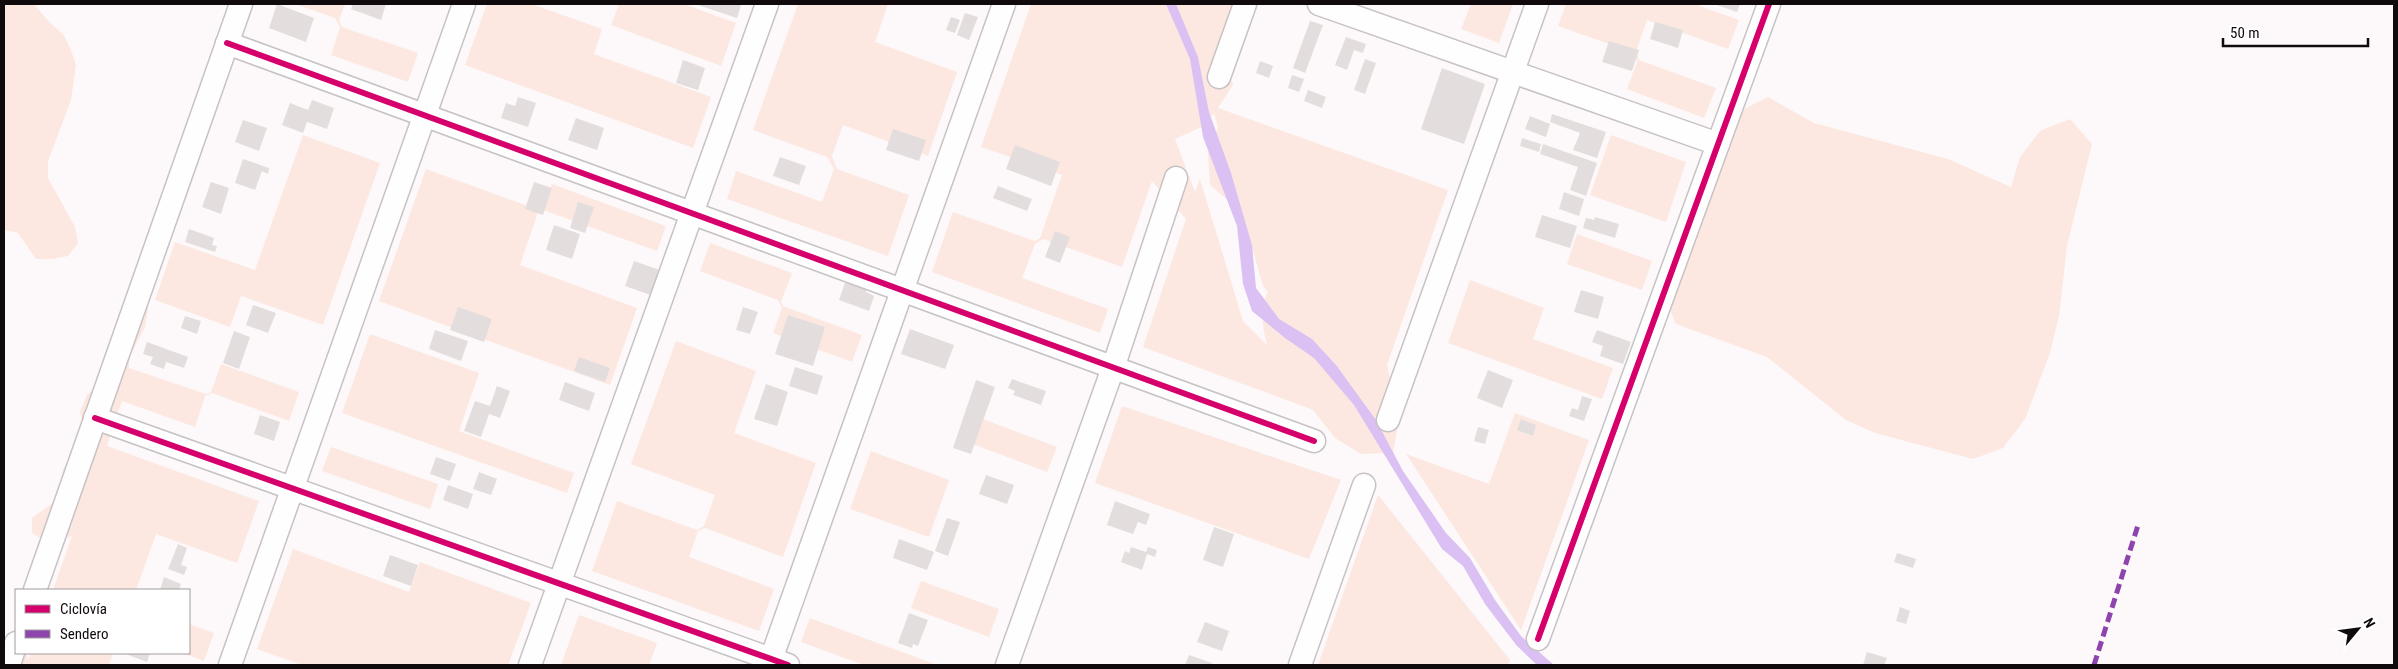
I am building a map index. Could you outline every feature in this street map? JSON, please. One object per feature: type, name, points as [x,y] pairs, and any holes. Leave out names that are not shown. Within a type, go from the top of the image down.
[{"type":"street","points":[[35,589],[241,4]]},
{"type":"street","points":[[230,665],[464,4]]},
{"type":"street","points":[[530,665],[767,4]]},
{"type":"street","points":[[95,418],[776,663],[902,290],[1004,4]]},
{"type":"street","points":[[1219,77],[1245,4]]},
{"type":"street","points":[[1318,4],[1718,144]]},
{"type":"street","points":[[1388,420],[1537,4]]},
{"type":"street","points":[[1538,638],[1769,4]]},
{"type":"street","points":[[227,43],[1314,442]]},
{"type":"street","points":[[1007,665],[1113,368],[1176,178]]},
{"type":"street","points":[[1300,665],[1364,485]]},
{"type":"street","points":[[8,665],[15,646]]},
{"type":"shaded area","points":[[4,4],[34,4],[50,23],[63,34],[76,65],[71,100],[48,161],[48,178],[75,227],[78,243],[68,256],[36,259],[18,233],[4,230]]},
{"type":"shaded area","points":[[295,4],[345,4],[339,20],[342,27],[418,53],[408,82],[331,55],[340,27],[335,18]]},
{"type":"shaded area","points":[[487,4],[532,4],[602,29],[594,54],[711,97],[693,148],[465,65]]},
{"type":"shaded area","points":[[619,4],[684,4],[736,23],[721,66],[611,25]]},
{"type":"shaded area","points":[[798,4],[888,4],[875,42],[957,72],[928,156],[843,125],[832,156],[837,169],[909,195],[888,256],[727,199],[736,171],[822,202],[834,169],[827,157],[753,130]]},
{"type":"shaded area","points":[[1031,4],[1236,4],[1221,46],[1233,85],[1218,108],[1448,190],[1387,365],[1399,419],[1393,453],[1361,454],[1335,438],[1313,410],[1143,347],[1186,219],[1152,181],[1122,267],[1043,239],[1035,244],[1022,278],[1108,309],[1100,333],[932,272],[953,212],[1035,241],[1040,238],[1062,175],[981,147]],"holes":[[[1214,113],[1218,128],[1208,153],[1210,185],[1242,212],[1263,286],[1268,292],[1263,304],[1263,325],[1267,345],[1243,321],[1200,179],[1195,192],[1175,139],[1206,125]]]},
{"type":"shaded area","points":[[1166,4],[1176,4],[1198,57],[1209,112],[1231,173],[1252,245],[1256,288],[1279,319],[1312,339],[1336,365],[1376,420],[1403,471],[1446,533],[1470,558],[1495,600],[1521,636],[1554,665],[1537,665],[1517,646],[1485,604],[1463,566],[1442,549],[1354,405],[1314,358],[1285,338],[1252,311],[1243,284],[1237,226],[1203,137],[1190,59]]},
{"type":"shaded area","points":[[1471,4],[1513,4],[1499,43],[1461,29]]},
{"type":"shaded area","points":[[1566,4],[1694,4],[1739,20],[1728,49],[1647,20],[1636,51],[1639,60],[1716,88],[1704,118],[1627,89],[1637,62],[1635,53],[1558,26]]},
{"type":"shaded area","points":[[1768,97],[1814,123],[1948,159],[2011,187],[2020,157],[2040,131],[2070,119],[2092,144],[2067,246],[2059,316],[2050,353],[2025,419],[2003,448],[1973,459],[1875,433],[1846,420],[1767,357],[1676,324],[1664,296],[1738,112]]},
{"type":"shaded area","points":[[303,135],[380,163],[323,325],[241,296],[230,327],[155,300],[175,242],[255,270]]},
{"type":"shaded area","points":[[1611,135],[1686,162],[1666,222],[1590,195]]},
{"type":"shaded area","points":[[426,169],[539,210],[544,208],[552,184],[666,226],[657,251],[543,210],[538,212],[520,265],[637,308],[610,385],[379,301]]},
{"type":"shaded area","points":[[1577,234],[1652,261],[1642,290],[1567,264]]},
{"type":"shaded area","points":[[710,243],[792,273],[781,302],[783,306],[862,335],[852,362],[773,333],[782,308],[778,300],[700,271]]},
{"type":"shaded area","points":[[1470,280],[1544,308],[1533,339],[1613,368],[1602,399],[1448,343]]},
{"type":"shaded area","points":[[136,296],[148,309],[145,327],[129,358],[129,368],[206,394],[211,392],[221,364],[299,392],[289,421],[212,393],[205,396],[195,427],[122,401],[107,446],[259,501],[237,563],[156,534],[136,589],[53,589],[72,536],[47,542],[32,533],[32,518],[58,499],[63,469],[82,443],[83,427],[80,411],[87,395],[99,383]]},
{"type":"shaded area","points":[[370,334],[479,373],[459,431],[574,473],[567,493],[342,413]]},
{"type":"shaded area","points":[[676,341],[756,371],[734,433],[816,463],[783,557],[705,528],[698,531],[689,557],[774,589],[759,631],[592,571],[617,501],[697,530],[704,526],[715,495],[631,464]]},
{"type":"shaded area","points":[[1122,406],[1341,480],[1309,559],[1095,483]]},
{"type":"shaded area","points":[[1515,413],[1589,440],[1521,630],[1406,454],[1489,484]]},
{"type":"shaded area","points":[[980,418],[1057,447],[1047,472],[970,443]]},
{"type":"shaded area","points":[[331,447],[438,484],[430,509],[322,471]]},
{"type":"shaded area","points":[[871,451],[949,480],[929,537],[850,509]]},
{"type":"shaded area","points":[[1378,495],[1510,660],[1508,665],[1318,665]]},
{"type":"shaded area","points":[[293,549],[409,592],[420,562],[531,603],[508,665],[302,665],[257,649]]},
{"type":"shaded area","points":[[921,581],[999,609],[989,637],[911,608]]},
{"type":"shaded area","points":[[579,615],[657,643],[649,665],[561,665]]},
{"type":"shaded area","points":[[810,618],[937,665],[864,665],[801,642]]},
{"type":"shaded area","points":[[190,624],[214,633],[204,661],[185,654],[190,654]]},
{"type":"shaded area","points":[[12,633],[15,634],[15,654],[27,654],[28,661],[31,654],[113,654],[109,665],[4,665],[5,644]]},
{"type":"building","points":[[277,4],[314,18],[306,42],[269,28]]},
{"type":"building","points":[[353,4],[386,4],[381,20],[351,9]]},
{"type":"building","points":[[695,4],[738,4],[741,5],[737,18]]},
{"type":"building","points":[[1714,4],[1740,4],[1737,12]]},
{"type":"building","points":[[965,13],[978,17],[969,40],[957,35]]},
{"type":"building","points":[[951,17],[960,20],[955,33],[946,30]]},
{"type":"building","points":[[1310,21],[1323,25],[1305,73],[1293,68]]},
{"type":"building","points":[[1655,22],[1683,30],[1678,48],[1650,39]]},
{"type":"building","points":[[1346,37],[1366,44],[1363,53],[1354,50],[1347,70],[1335,65]]},
{"type":"building","points":[[1609,41],[1639,50],[1632,71],[1602,62]]},
{"type":"building","points":[[1365,59],[1376,63],[1365,94],[1354,90]]},
{"type":"building","points":[[683,60],[705,68],[698,90],[676,83]]},
{"type":"building","points":[[1260,61],[1273,66],[1269,78],[1256,73]]},
{"type":"building","points":[[1442,68],[1485,84],[1464,144],[1421,129]]},
{"type":"building","points":[[1292,75],[1304,79],[1299,92],[1288,88]]},
{"type":"building","points":[[1308,90],[1326,97],[1322,108],[1304,101]]},
{"type":"building","points":[[518,97],[536,103],[528,127],[501,118],[506,103],[515,106]]},
{"type":"building","points":[[312,100],[334,108],[327,129],[307,122],[303,133],[282,125],[290,103],[308,110]]},
{"type":"building","points":[[1552,114],[1606,132],[1597,158],[1573,150],[1580,133],[1550,122]]},
{"type":"building","points":[[1530,116],[1550,124],[1546,137],[1525,129]]},
{"type":"building","points":[[576,118],[604,128],[597,150],[568,140]]},
{"type":"building","points":[[243,120],[267,128],[259,151],[235,142]]},
{"type":"building","points":[[893,129],[926,140],[919,161],[886,150]]},
{"type":"building","points":[[1522,138],[1541,144],[1539,152],[1520,146]]},
{"type":"building","points":[[1543,144],[1597,163],[1586,196],[1570,190],[1578,167],[1540,154]]},
{"type":"building","points":[[1015,145],[1060,162],[1051,186],[1006,169]]},
{"type":"building","points":[[780,157],[806,166],[799,185],[773,176]]},
{"type":"building","points":[[243,159],[269,168],[268,174],[262,171],[255,190],[235,183]]},
{"type":"building","points":[[211,182],[229,188],[221,214],[202,207]]},
{"type":"building","points":[[534,182],[552,188],[543,215],[525,209]]},
{"type":"building","points":[[998,186],[1032,199],[1027,211],[993,198]]},
{"type":"building","points":[[1564,192],[1584,199],[1579,216],[1559,209]]},
{"type":"building","points":[[578,202],[594,207],[585,233],[570,228]]},
{"type":"building","points":[[1542,215],[1577,226],[1570,248],[1535,237]]},
{"type":"building","points":[[1595,217],[1619,224],[1615,238],[1583,228],[1586,218],[1594,220]]},
{"type":"building","points":[[554,225],[580,234],[572,259],[546,250]]},
{"type":"building","points":[[189,229],[214,238],[212,245],[217,246],[215,252],[185,242]]},
{"type":"building","points":[[1055,231],[1070,237],[1060,263],[1045,257]]},
{"type":"building","points":[[634,261],[665,272],[656,297],[625,286]]},
{"type":"building","points":[[847,277],[868,284],[866,292],[874,296],[869,311],[839,300]]},
{"type":"building","points":[[1581,290],[1604,297],[1598,319],[1574,312]]},
{"type":"building","points":[[253,305],[276,313],[268,333],[246,325]]},
{"type":"building","points":[[458,307],[492,319],[484,342],[450,330]]},
{"type":"building","points":[[743,307],[758,312],[750,334],[736,330]]},
{"type":"building","points":[[788,315],[825,327],[813,366],[775,354]]},
{"type":"building","points":[[185,316],[201,321],[197,334],[181,328]]},
{"type":"building","points":[[910,329],[954,345],[945,369],[901,354]]},
{"type":"building","points":[[435,330],[468,341],[461,361],[429,349]]},
{"type":"building","points":[[1597,330],[1631,342],[1623,364],[1600,356],[1603,346],[1592,342]]},
{"type":"building","points":[[234,331],[250,337],[239,369],[223,363]]},
{"type":"building","points":[[147,342],[188,357],[184,368],[166,362],[164,369],[150,364],[153,357],[143,354]]},
{"type":"building","points":[[579,357],[610,368],[605,382],[574,371]]},
{"type":"building","points":[[795,367],[823,376],[817,395],[789,386]]},
{"type":"building","points":[[1488,370],[1513,380],[1502,408],[1477,398]]},
{"type":"building","points":[[1012,379],[1046,391],[1041,405],[1013,395],[1015,391],[1008,388]]},
{"type":"building","points":[[976,380],[995,387],[971,454],[953,448]]},
{"type":"building","points":[[565,382],[595,393],[589,411],[559,400]]},
{"type":"building","points":[[766,384],[788,392],[777,426],[754,419]]},
{"type":"building","points":[[497,386],[510,391],[500,418],[489,414],[481,437],[464,431],[475,401],[490,406]]},
{"type":"building","points":[[1582,396],[1592,399],[1584,421],[1569,416],[1572,408],[1578,410]]},
{"type":"building","points":[[260,415],[280,422],[274,441],[254,434]]},
{"type":"building","points":[[1521,419],[1536,425],[1533,436],[1517,430]]},
{"type":"building","points":[[1478,427],[1489,430],[1485,444],[1474,441]]},
{"type":"building","points":[[436,457],[456,464],[450,481],[430,474]]},
{"type":"building","points":[[479,472],[497,479],[491,495],[473,489]]},
{"type":"building","points":[[986,475],[1014,485],[1007,504],[979,494]]},
{"type":"building","points":[[448,485],[473,494],[468,509],[443,500]]},
{"type":"building","points":[[1115,501],[1150,514],[1146,525],[1138,522],[1133,534],[1107,525]]},
{"type":"building","points":[[947,518],[960,522],[948,556],[935,551]]},
{"type":"building","points":[[1214,527],[1234,534],[1223,567],[1203,560]]},
{"type":"building","points":[[899,539],[934,552],[927,570],[893,558]]},
{"type":"building","points":[[178,544],[187,548],[181,565],[187,567],[184,575],[168,569]]},
{"type":"building","points":[[1131,547],[1146,552],[1148,547],[1157,550],[1155,557],[1147,554],[1142,570],[1121,562],[1125,551],[1129,553]]},
{"type":"building","points":[[1897,553],[1916,559],[1913,568],[1894,562]]},
{"type":"building","points":[[390,555],[418,565],[411,586],[383,576]]},
{"type":"building","points":[[164,577],[181,584],[179,589],[160,589]]},
{"type":"building","points":[[1900,607],[1910,611],[1906,624],[1896,621]]},
{"type":"building","points":[[909,613],[928,620],[918,646],[913,644],[912,648],[898,643]]},
{"type":"building","points":[[1205,622],[1229,631],[1222,651],[1197,642]]},
{"type":"building","points":[[1867,652],[1887,658],[1884,665],[1863,665]]},
{"type":"building","points":[[126,654],[150,654],[147,662]]},
{"type":"building","points":[[1189,655],[1212,663],[1211,665],[1185,665]]},
{"type":"marked path","points":[[2094,665],[2139,522]]},
{"type":"cycle path","points":[[1538,639],[1769,4]]},
{"type":"cycle path","points":[[227,43],[1314,441]]},
{"type":"cycle path","points":[[95,418],[788,665]]}]
